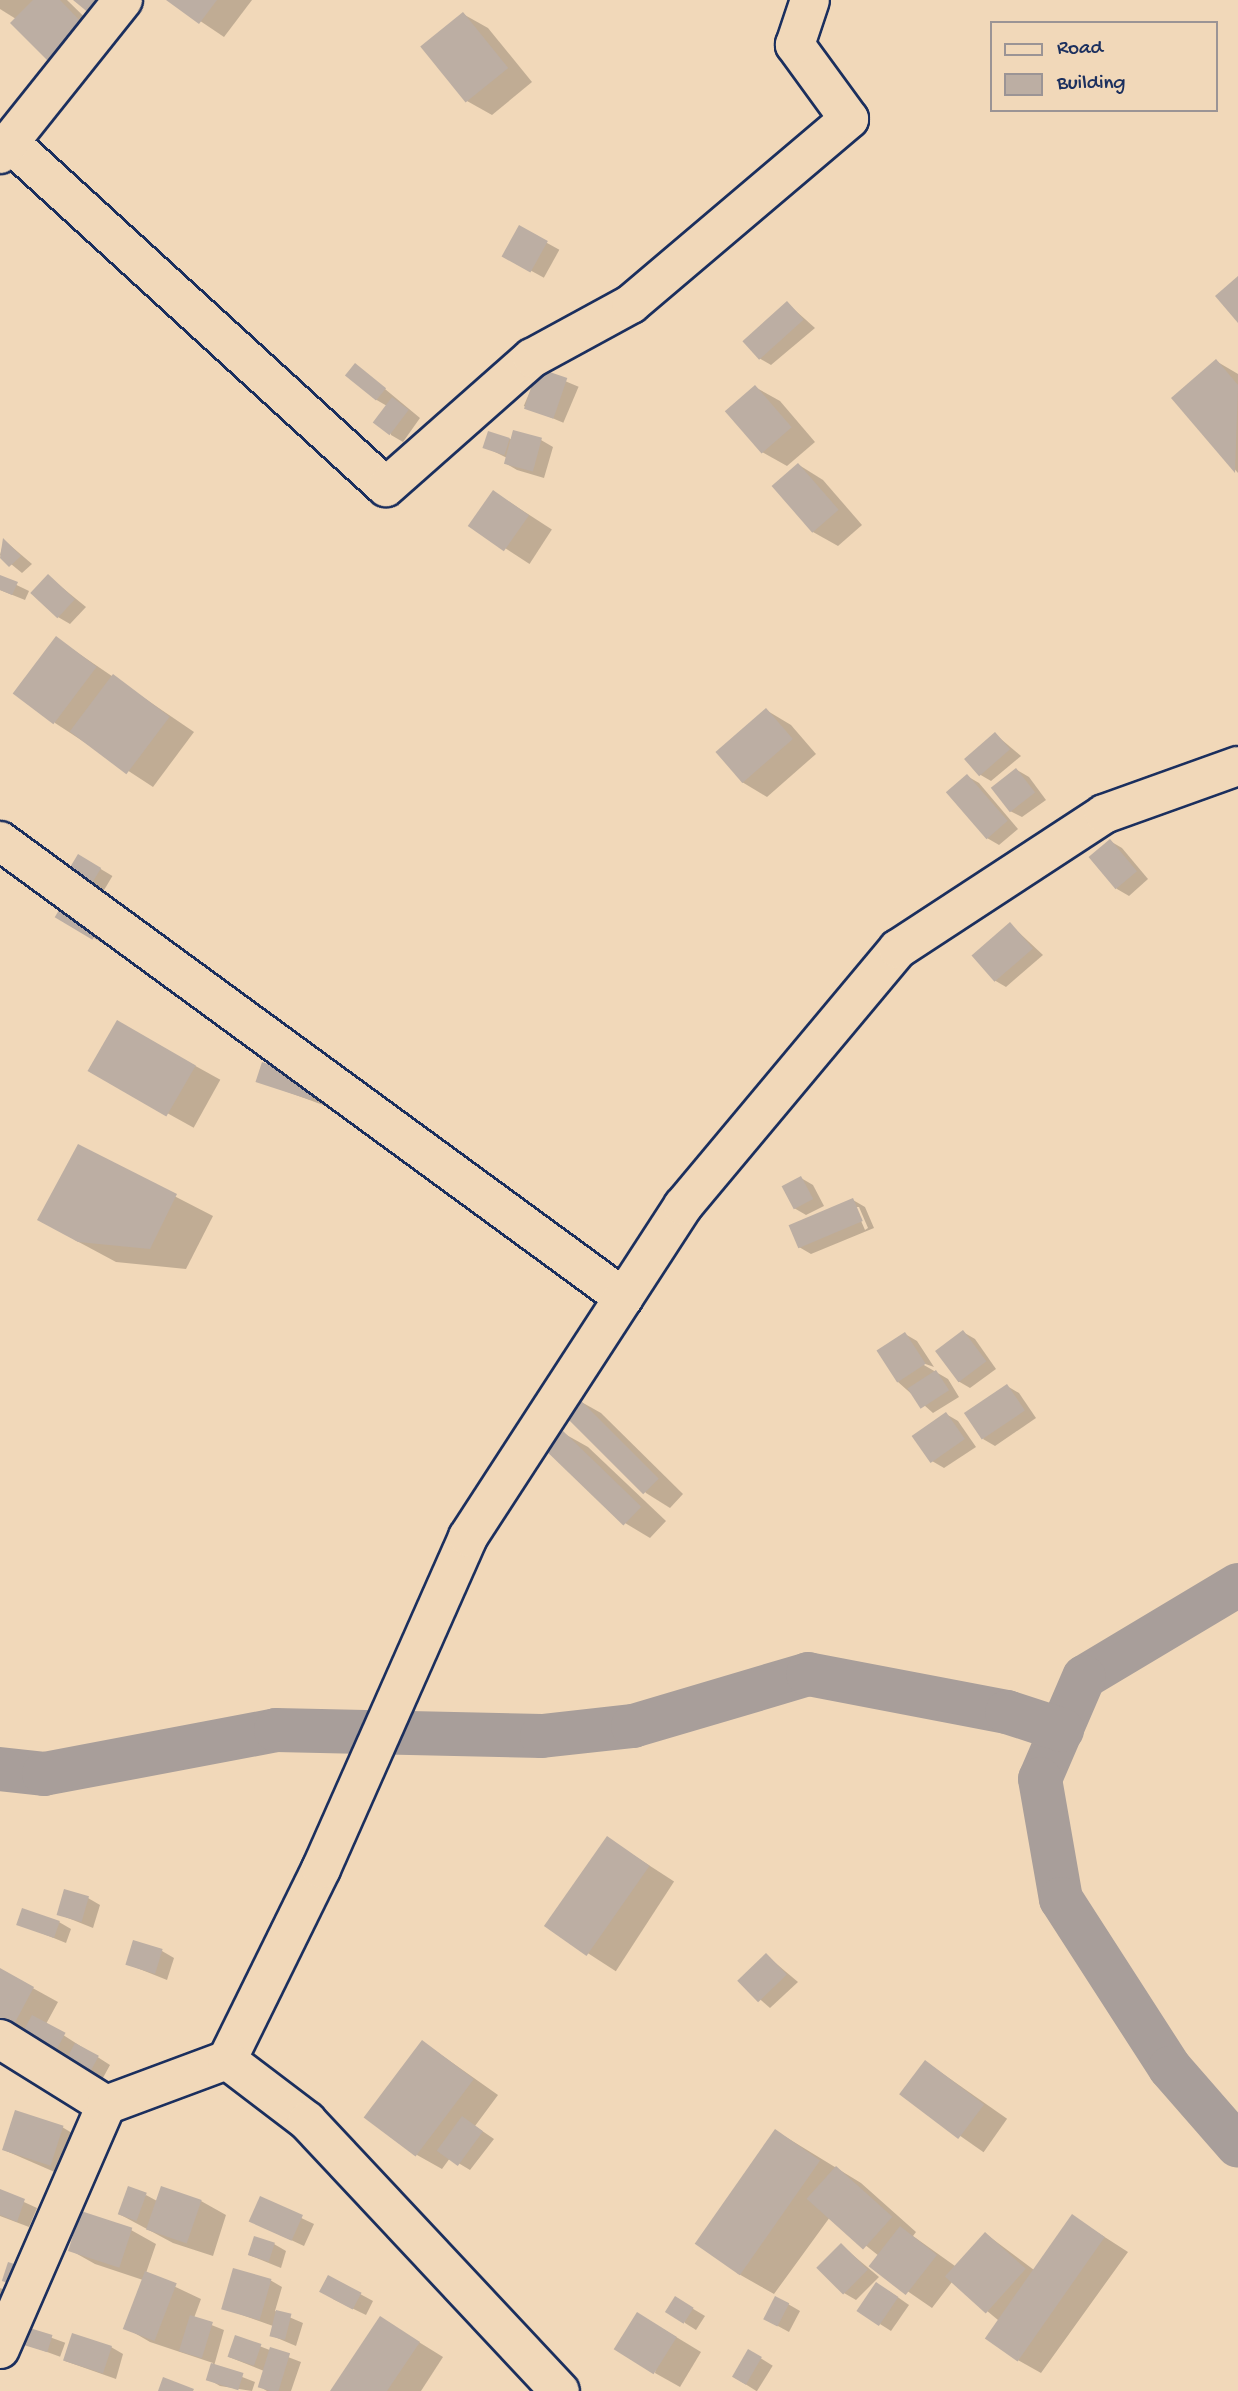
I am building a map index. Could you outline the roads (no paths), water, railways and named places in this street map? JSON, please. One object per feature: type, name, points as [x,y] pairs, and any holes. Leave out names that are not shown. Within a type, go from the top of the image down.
[{"type":"street","points":[[123,0],[5,148],[386,487],[532,358],[631,304],[849,118],[795,45],[810,0]]},
{"type":"street","points":[[0,2349],[106,2105],[227,2060],[321,1869],[468,1537],[683,1206],[898,949],[1104,814],[1238,766]]},
{"type":"street","points":[[0,841],[624,1298]]},
{"type":"street","points":[[0,2039],[106,2105]]},
{"type":"street","points":[[227,2060],[307,2121],[560,2391]]},
{"type":"waterway","points":[[1238,1585],[1084,1677],[1040,1779],[1061,1899],[1170,2068],[1238,2146]]},
{"type":"waterway","points":[[0,1769],[44,1774],[276,1730],[542,1736],[633,1726],[808,1674],[1007,1712],[1062,1730]]}]
